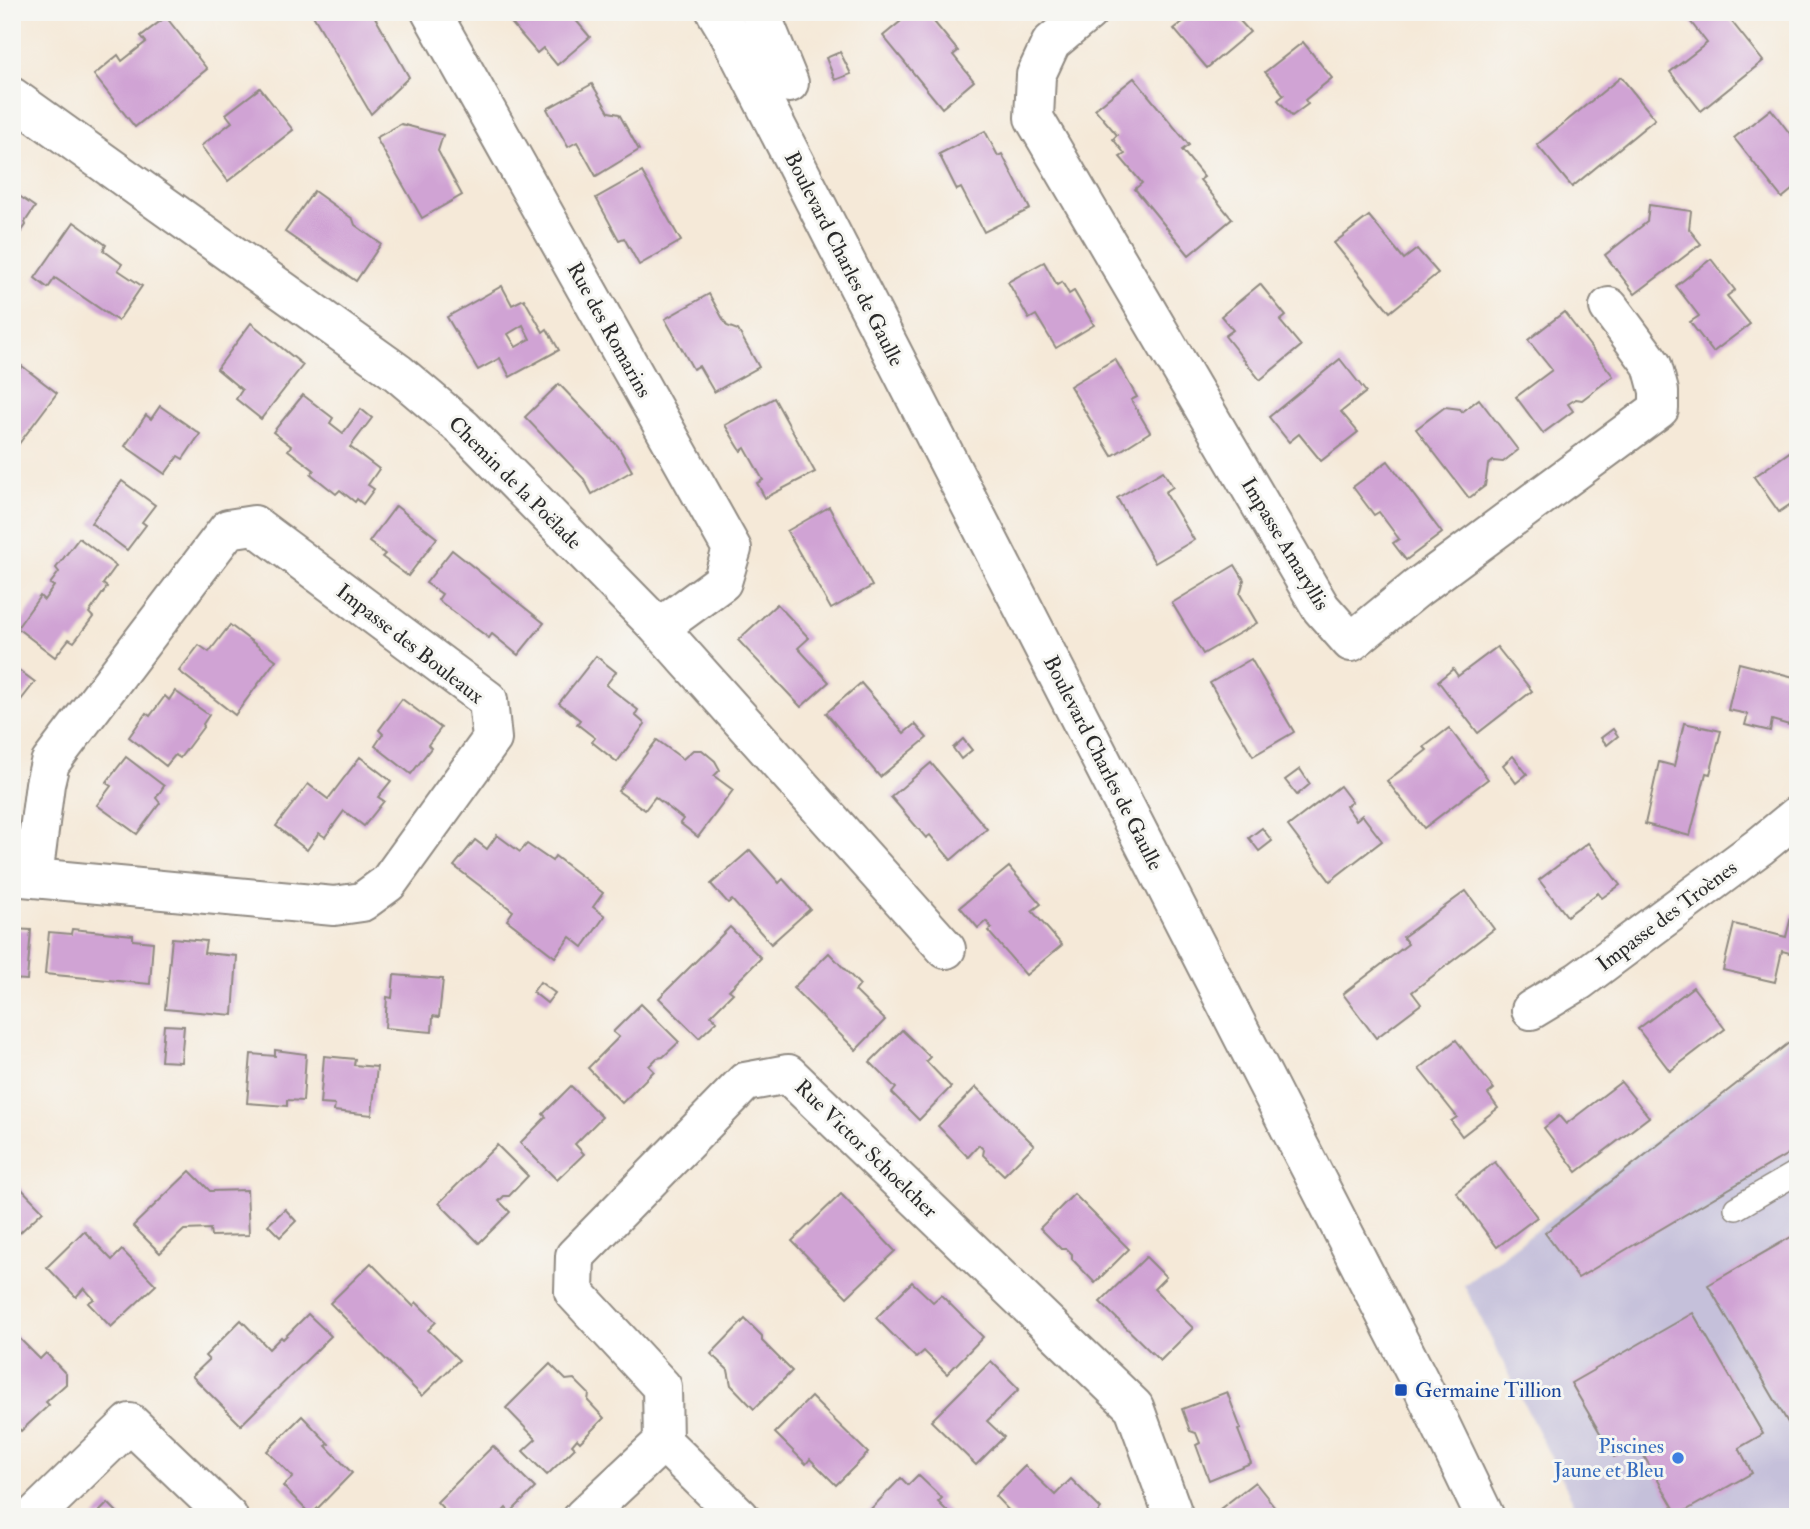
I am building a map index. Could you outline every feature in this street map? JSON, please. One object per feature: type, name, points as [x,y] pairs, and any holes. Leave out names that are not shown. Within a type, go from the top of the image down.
[{"type":"street","name":"Rue des Romarins","points":[[431,12],[732,549],[722,582],[659,628]]},
{"type":"street","name":"Boulevard Charles de Gaulle","points":[[716,12],[1419,1380],[1485,1517]]},
{"type":"street","points":[[761,12],[789,83]]},
{"type":"street","name":"Impasse Amaryllis","points":[[1088,12],[1051,43],[1036,75],[1034,118],[1321,608],[1351,642],[1417,588],[1659,409],[1660,391],[1652,365],[1609,307]]},
{"type":"street","name":"Chemin de la Poëlade","points":[[12,97],[398,373],[463,428],[659,628],[946,949]]},
{"type":"street","name":"Impasse des Bouleaux","points":[[254,525],[488,700],[492,739],[388,883],[362,902],[334,906],[23,876],[50,763],[228,529],[254,525]]},
{"type":"street","name":"Impasse des Troènes","points":[[1531,1010],[1579,981],[1798,815]]},
{"type":"street","name":"Rue Victor Schoelcher","points":[[663,1442],[662,1387],[573,1292],[575,1256],[746,1082],[788,1074],[1134,1407],[1174,1517]]},
{"type":"street","points":[[33,1517],[130,1423],[228,1517]]},
{"type":"street","points":[[583,1517],[663,1442],[740,1517]]},
{"type":"lane","points":[[1736,1208],[1798,1172]]},
{"type":"shaded area","points":[[1798,1032],[1798,1517],[1581,1517],[1464,1285]]},
{"type":"building","points":[[311,12],[372,12],[409,77],[371,114]]},
{"type":"building","points":[[502,12],[569,12],[590,37],[557,65],[543,48],[537,53]]},
{"type":"building","points":[[912,12],[926,12],[958,51],[953,55],[974,81],[942,108],[883,36]]},
{"type":"building","points":[[1184,12],[1250,12],[1240,21],[1250,32],[1207,68],[1174,29],[1189,17]]},
{"type":"building","points":[[1683,12],[1724,12],[1763,61],[1701,111],[1670,72],[1707,43]]},
{"type":"building","points":[[166,17],[207,69],[135,127],[94,75],[118,55],[122,61],[146,42],[141,36]]},
{"type":"building","points":[[1303,42],[1332,78],[1305,100],[1308,104],[1292,116],[1278,100],[1284,95],[1265,72]]},
{"type":"building","points":[[840,52],[851,74],[835,80],[826,58]]},
{"type":"building","points":[[1621,77],[1655,119],[1572,187],[1537,145]]},
{"type":"building","points":[[1134,78],[1189,145],[1182,150],[1204,177],[1200,180],[1232,219],[1189,255],[1135,189],[1142,183],[1120,157],[1125,154],[1113,139],[1117,135],[1095,109]]},
{"type":"building","points":[[592,84],[609,112],[619,114],[639,150],[596,176],[577,142],[568,147],[547,109]]},
{"type":"building","points":[[260,88],[293,130],[228,181],[201,146],[232,122],[226,114]]},
{"type":"building","points":[[1771,109],[1791,135],[1798,130],[1798,185],[1782,198],[1734,138]]},
{"type":"building","points":[[401,124],[443,135],[438,151],[462,195],[422,218],[376,138]]},
{"type":"building","points":[[985,131],[998,156],[1002,154],[1030,209],[984,232],[961,188],[957,190],[939,154]]},
{"type":"building","points":[[642,172],[681,241],[639,265],[624,238],[619,240],[596,198]]},
{"type":"building","points":[[12,191],[35,207],[12,245]]},
{"type":"building","points":[[314,191],[353,219],[355,225],[381,244],[356,281],[285,232]]},
{"type":"building","points":[[1649,205],[1691,211],[1689,229],[1701,244],[1635,294],[1605,255],[1647,222]]},
{"type":"building","points":[[1369,216],[1404,259],[1417,249],[1438,273],[1390,312],[1334,243]]},
{"type":"building","points":[[74,222],[106,245],[103,250],[122,264],[118,270],[142,286],[118,321],[55,278],[48,288],[35,278]]},
{"type":"building","points":[[1711,259],[1735,290],[1727,296],[1750,324],[1713,352],[1690,322],[1699,316],[1676,286]]},
{"type":"building","points":[[1044,262],[1057,285],[1062,282],[1069,294],[1074,291],[1094,325],[1056,348],[1036,315],[1029,319],[1008,282]]},
{"type":"building","points":[[1260,284],[1286,316],[1280,321],[1301,346],[1260,380],[1225,336],[1233,330],[1221,316]]},
{"type":"building","points":[[502,286],[512,305],[524,299],[543,332],[547,329],[559,350],[510,377],[500,358],[478,370],[447,317]],"holes":[[[523,325],[530,339],[516,347],[508,334]]]},
{"type":"building","points":[[709,294],[727,326],[738,330],[759,367],[714,392],[699,366],[693,369],[665,319]]},
{"type":"building","points":[[1564,312],[1613,376],[1582,400],[1576,399],[1568,404],[1573,411],[1543,433],[1516,397],[1552,370],[1528,340]]},
{"type":"building","points":[[251,323],[303,365],[261,419],[236,399],[242,390],[217,369]]},
{"type":"building","points":[[1115,359],[1137,397],[1131,400],[1150,432],[1112,456],[1070,386]]},
{"type":"building","points":[[1340,359],[1366,392],[1341,412],[1358,432],[1321,461],[1299,434],[1289,442],[1269,417]]},
{"type":"building","points":[[22,366],[57,393],[12,453],[12,380]]},
{"type":"building","points":[[559,384],[618,446],[632,471],[592,494],[584,479],[525,417]]},
{"type":"building","points":[[303,395],[333,418],[330,423],[343,433],[361,409],[372,418],[350,447],[379,469],[368,485],[374,489],[363,504],[357,499],[355,502],[340,490],[336,494],[311,474],[314,470],[288,450],[291,446],[273,432]]},
{"type":"building","points":[[774,398],[815,472],[765,498],[757,483],[763,480],[745,448],[741,451],[725,425]]},
{"type":"building","points":[[1479,399],[1518,450],[1503,462],[1493,461],[1488,465],[1485,486],[1469,498],[1416,429],[1445,407],[1460,409],[1462,412]]},
{"type":"building","points":[[160,406],[200,434],[183,459],[178,456],[165,474],[125,446],[146,415],[151,419]]},
{"type":"building","points":[[1798,446],[1798,499],[1779,512],[1754,477]]},
{"type":"building","points":[[1388,461],[1442,533],[1406,560],[1393,543],[1399,539],[1379,512],[1374,515],[1353,487]]},
{"type":"building","points":[[1163,471],[1173,487],[1165,492],[1194,540],[1155,563],[1117,498]]},
{"type":"building","points":[[122,481],[155,505],[142,522],[146,525],[127,550],[91,523]]},
{"type":"building","points":[[396,506],[437,538],[408,576],[382,557],[385,554],[369,542]]},
{"type":"building","points":[[829,507],[872,586],[831,609],[787,531]]},
{"type":"building","points":[[79,538],[116,566],[103,584],[107,587],[89,613],[93,617],[74,642],[69,639],[55,657],[17,628],[40,596],[44,600],[54,586],[50,584],[59,572],[56,568]]},
{"type":"building","points":[[452,550],[544,623],[518,655],[492,634],[489,638],[438,600],[442,594],[426,583]]},
{"type":"building","points":[[1235,565],[1244,580],[1240,594],[1257,623],[1203,654],[1172,603]]},
{"type":"building","points":[[777,604],[809,638],[798,648],[829,682],[801,707],[738,640]]},
{"type":"building","points":[[230,625],[276,660],[235,715],[179,671],[199,645],[209,652]]},
{"type":"building","points":[[1497,647],[1532,691],[1478,733],[1438,681],[1453,669],[1458,676]]},
{"type":"building","points":[[596,656],[616,672],[606,685],[638,710],[635,715],[645,724],[617,762],[592,742],[595,738],[577,724],[580,720],[559,703]]},
{"type":"building","points":[[1251,659],[1294,732],[1253,756],[1210,683]]},
{"type":"building","points":[[1739,663],[1798,678],[1798,690],[1789,725],[1772,720],[1770,731],[1745,725],[1748,714],[1728,710]]},
{"type":"building","points":[[12,665],[35,682],[14,709],[12,707]]},
{"type":"building","points":[[861,683],[904,733],[915,724],[927,738],[880,777],[826,713]]},
{"type":"building","points":[[175,691],[209,715],[180,758],[175,755],[166,766],[129,737],[146,713],[150,716],[165,696],[169,700]]},
{"type":"building","points":[[402,699],[441,728],[428,745],[431,748],[411,774],[375,746],[383,734],[379,730]]},
{"type":"building","points":[[1684,723],[1721,731],[1710,774],[1706,773],[1690,836],[1645,824],[1659,762],[1674,766]]},
{"type":"building","points":[[1449,728],[1488,779],[1424,828],[1387,781],[1427,750],[1424,747]]},
{"type":"building","points":[[1613,729],[1618,736],[1607,745],[1601,738]]},
{"type":"building","points":[[963,739],[972,750],[961,759],[953,748]]},
{"type":"building","points":[[657,740],[683,759],[693,750],[702,750],[715,761],[720,770],[714,776],[733,790],[698,837],[680,823],[683,819],[655,797],[645,810],[618,791]]},
{"type":"building","points":[[1513,756],[1527,774],[1516,783],[1503,765]]},
{"type":"building","points":[[126,757],[164,786],[156,798],[160,803],[137,834],[97,805],[111,786],[106,783]]},
{"type":"building","points":[[360,757],[391,781],[378,797],[384,801],[364,826],[344,811],[325,837],[319,833],[307,850],[276,826],[308,784],[328,799]]},
{"type":"building","points":[[931,763],[987,829],[951,860],[930,835],[926,838],[891,797]]},
{"type":"building","points":[[1300,769],[1310,784],[1297,795],[1285,780]]},
{"type":"building","points":[[1340,786],[1352,802],[1346,806],[1356,820],[1362,815],[1382,841],[1330,881],[1288,826]]},
{"type":"building","points":[[1262,828],[1272,841],[1259,851],[1249,838]]},
{"type":"building","points":[[497,835],[520,852],[527,844],[552,861],[555,856],[603,893],[593,907],[605,916],[583,947],[570,937],[555,957],[507,920],[513,911],[454,866],[475,840],[487,849]]},
{"type":"building","points":[[1588,843],[1620,885],[1602,898],[1598,893],[1567,916],[1539,880]]},
{"type":"building","points":[[750,850],[779,883],[783,879],[810,909],[771,944],[732,900],[728,903],[711,884]]},
{"type":"building","points":[[1009,867],[1041,904],[1032,911],[1062,945],[1026,975],[988,931],[992,928],[986,921],[978,928],[960,907]]},
{"type":"building","points":[[1466,891],[1494,929],[1412,992],[1421,1004],[1376,1038],[1343,994],[1408,944],[1403,937]]},
{"type":"building","points":[[1792,913],[1798,915],[1798,955],[1782,951],[1775,982],[1723,970],[1734,924],[1786,937]]},
{"type":"building","points":[[730,927],[761,958],[729,990],[733,993],[711,1015],[717,1021],[699,1038],[659,998]]},
{"type":"building","points":[[12,929],[31,930],[27,980],[12,979]]},
{"type":"building","points":[[72,929],[133,935],[133,940],[153,942],[150,984],[45,974],[49,932],[71,934]]},
{"type":"building","points":[[172,938],[206,941],[204,953],[237,956],[233,1015],[165,1009]]},
{"type":"building","points":[[829,953],[860,985],[855,991],[885,1020],[856,1050],[793,988]]},
{"type":"building","points":[[394,975],[443,979],[439,1017],[433,1016],[432,1032],[385,1028],[387,997],[392,998]]},
{"type":"building","points":[[540,982],[555,993],[547,1003],[533,992]]},
{"type":"building","points":[[1693,987],[1725,1029],[1670,1071],[1638,1029]]},
{"type":"building","points":[[641,1004],[679,1042],[649,1066],[654,1071],[622,1103],[588,1068],[619,1037],[613,1032]]},
{"type":"building","points":[[164,1025],[184,1026],[181,1062],[161,1061]]},
{"type":"building","points":[[902,1030],[930,1057],[926,1061],[951,1087],[919,1120],[892,1093],[896,1088],[870,1062]]},
{"type":"building","points":[[1794,1039],[1798,1045],[1798,1148],[1578,1278],[1545,1233]]},
{"type":"building","points":[[1456,1040],[1494,1089],[1488,1094],[1498,1108],[1462,1136],[1451,1121],[1457,1117],[1419,1069]]},
{"type":"building","points":[[275,1050],[306,1054],[303,1101],[287,1100],[287,1106],[247,1103],[251,1054],[275,1056]]},
{"type":"building","points":[[324,1056],[355,1059],[354,1065],[377,1067],[372,1115],[334,1111],[335,1105],[320,1104]]},
{"type":"building","points":[[1621,1082],[1649,1117],[1577,1172],[1544,1128],[1559,1116],[1566,1124]]},
{"type":"building","points":[[571,1086],[602,1117],[575,1144],[584,1154],[557,1180],[520,1143],[546,1117],[543,1114]]},
{"type":"building","points":[[976,1087],[1034,1145],[1004,1175],[983,1155],[984,1150],[979,1145],[968,1157],[938,1126]]},
{"type":"building","points":[[497,1145],[528,1176],[509,1196],[504,1196],[499,1201],[510,1212],[479,1243],[439,1203]]},
{"type":"building","points":[[1495,1162],[1537,1217],[1497,1247],[1456,1192]]},
{"type":"building","points":[[190,1171],[210,1191],[247,1190],[249,1235],[211,1236],[210,1229],[184,1230],[160,1253],[133,1226]]},
{"type":"building","points":[[12,1179],[43,1211],[12,1240]]},
{"type":"building","points":[[841,1194],[895,1251],[847,1297],[792,1241]]},
{"type":"building","points":[[1074,1194],[1129,1249],[1095,1283],[1072,1259],[1072,1254],[1067,1249],[1061,1249],[1040,1228]]},
{"type":"building","points":[[285,1209],[296,1221],[280,1237],[268,1225]]},
{"type":"building","points":[[84,1231],[112,1260],[122,1250],[156,1285],[111,1327],[88,1303],[94,1299],[84,1288],[76,1297],[47,1267]]},
{"type":"building","points":[[1798,1233],[1798,1440],[1708,1285]]},
{"type":"building","points":[[1146,1257],[1166,1277],[1154,1289],[1193,1328],[1160,1361],[1100,1302]]},
{"type":"building","points":[[371,1263],[413,1306],[416,1302],[436,1322],[428,1330],[459,1360],[422,1396],[330,1303]]},
{"type":"building","points":[[912,1282],[933,1302],[941,1295],[983,1337],[947,1374],[924,1351],[916,1358],[876,1318]]},
{"type":"building","points":[[1693,1313],[1763,1434],[1739,1448],[1752,1473],[1678,1515],[1637,1444],[1614,1457],[1571,1383]]},
{"type":"building","points":[[308,1314],[331,1336],[241,1425],[192,1376],[209,1360],[205,1356],[241,1320],[269,1349]]},
{"type":"building","points":[[745,1319],[762,1336],[762,1341],[792,1371],[754,1409],[731,1385],[728,1370],[711,1354]]},
{"type":"building","points":[[12,1331],[40,1359],[46,1353],[66,1374],[66,1384],[46,1402],[49,1405],[21,1431],[12,1421]]},
{"type":"building","points":[[991,1361],[1019,1389],[987,1421],[1004,1437],[976,1465],[931,1421]]},
{"type":"building","points":[[550,1364],[566,1380],[574,1379],[589,1394],[588,1401],[604,1418],[580,1442],[577,1439],[572,1445],[575,1448],[547,1475],[523,1451],[536,1439],[506,1408]]},
{"type":"building","points":[[1227,1392],[1251,1463],[1209,1480],[1196,1445],[1200,1443],[1196,1433],[1190,1431],[1182,1409]]},
{"type":"building","points":[[811,1397],[868,1453],[836,1485],[810,1459],[806,1464],[775,1433]]},
{"type":"building","points":[[302,1416],[352,1473],[311,1515],[283,1486],[293,1477],[267,1451]]},
{"type":"building","points":[[493,1446],[535,1488],[510,1513],[506,1508],[498,1517],[451,1517],[437,1502]]},
{"type":"building","points":[[1025,1466],[1055,1495],[1071,1479],[1101,1509],[1094,1517],[1015,1517],[995,1496]]},
{"type":"building","points":[[918,1475],[942,1498],[938,1502],[951,1515],[949,1517],[863,1517],[901,1478],[908,1485]]},
{"type":"building","points":[[1255,1482],[1283,1517],[1226,1517],[1220,1509]]},
{"type":"building","points":[[108,1503],[122,1517],[94,1517]]},
{"type":"place","name":"Germaine Tillion","points":[[1401,1390]]},
{"type":"place","name":"Piscines Jaune et Bleu","points":[[1678,1458]]}]
